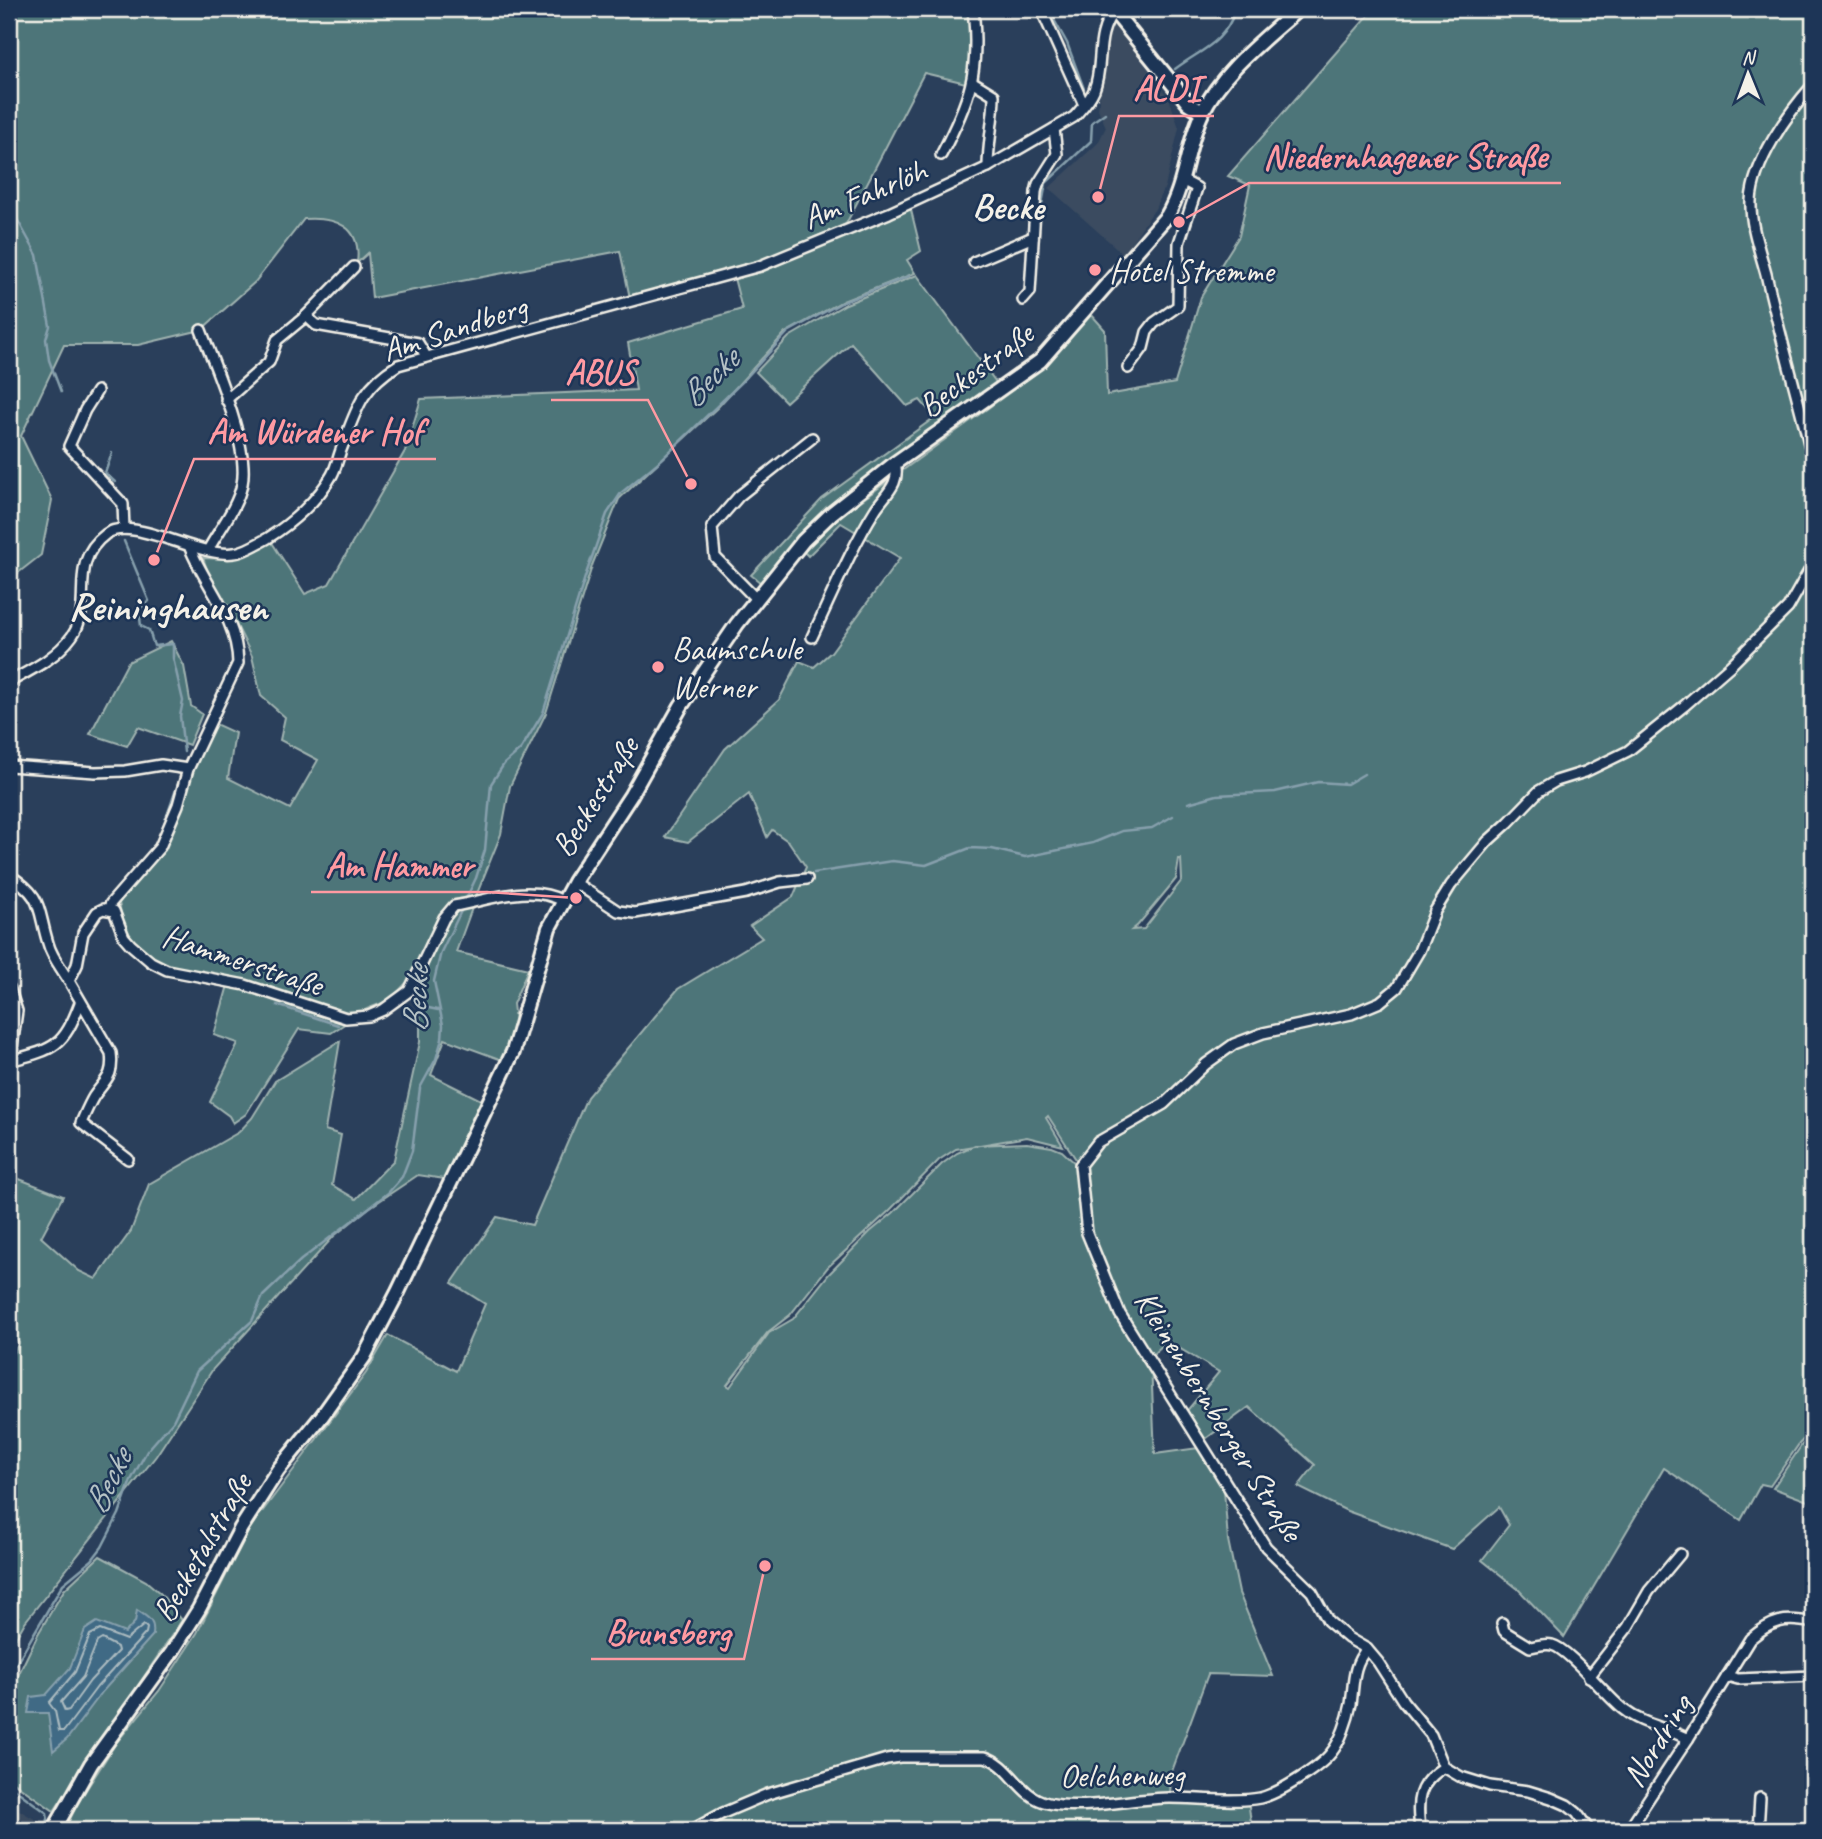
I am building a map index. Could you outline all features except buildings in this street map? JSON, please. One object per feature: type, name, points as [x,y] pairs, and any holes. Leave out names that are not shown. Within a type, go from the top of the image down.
[{"type":"main road","points":[[1114,9],[1188,103],[1202,112]]},
{"type":"main road","points":[[1182,180],[1202,112],[1219,86],[1298,9]]},
{"type":"main road","name":"Beckestraße","points":[[398,1292],[513,1052],[549,928],[574,881],[631,795],[681,706],[757,599],[813,531],[895,463],[1040,361],[1167,216],[1182,180]]},
{"type":"main road","name":"Becketalstraße","points":[[54,1830],[91,1764],[172,1652],[199,1609],[240,1528],[278,1470],[322,1416],[364,1357],[398,1292]]},
{"type":"street","name":"Am Fahrlöh","points":[[940,155],[960,119],[973,82],[976,38],[973,9]]},
{"type":"street","points":[[1041,9],[1084,106]]},
{"type":"street","name":"Am Fahrlöh","points":[[760,266],[889,213],[988,167],[1074,117],[1093,93],[1097,83],[1100,44],[1106,23],[1114,9]]},
{"type":"street","points":[[973,82],[994,94],[988,167]]},
{"type":"street","points":[[1813,85],[1796,105],[1775,138],[1758,173],[1751,200],[1775,315],[1813,460]]},
{"type":"street","points":[[1023,300],[1030,292],[1038,184],[1057,154],[1054,129]]},
{"type":"street","points":[[1128,368],[1143,348],[1147,332],[1154,323],[1178,306],[1180,243],[1197,188],[1182,180]]},
{"type":"street","points":[[974,262],[1033,237]]},
{"type":"street","name":"Am Sandberg","points":[[124,529],[148,532],[190,548],[235,553],[268,537],[305,509],[332,475],[358,404],[378,377],[398,365],[760,266]]},
{"type":"street","points":[[226,400],[269,362],[277,340],[306,316],[354,267]]},
{"type":"street","points":[[306,316],[316,324],[418,343],[426,356]]},
{"type":"street","points":[[201,330],[241,445],[244,467],[242,486],[208,550]]},
{"type":"street","points":[[9,682],[50,660],[73,634],[79,621],[88,553],[108,532],[124,529],[123,504],[69,446],[97,391]]},
{"type":"street","points":[[757,599],[715,557],[712,527],[739,496],[812,438]]},
{"type":"street","points":[[812,637],[857,542],[895,481],[898,474],[895,463]]},
{"type":"street","points":[[69,981],[77,965],[83,933],[97,912],[108,909],[160,847],[178,805],[187,769],[238,663],[238,650],[227,615],[197,566],[190,548]]},
{"type":"street","name":"Kleinenbernberger Straße","points":[[1444,1767],[1431,1735],[1367,1649],[1348,1638],[1328,1621],[1312,1592],[1266,1547],[1120,1314],[1087,1233],[1080,1165],[1098,1142],[1164,1104],[1206,1064],[1234,1044],[1263,1033],[1351,1014],[1380,1002],[1397,988],[1419,951],[1435,911],[1451,885],[1488,841],[1539,791],[1556,781],[1585,772],[1628,751],[1684,706],[1731,665],[1787,608],[1813,565]]},
{"type":"street","points":[[9,766],[95,772],[125,772],[161,765],[187,769]]},
{"type":"street","points":[[9,875],[29,890],[41,910],[48,945],[111,1053],[113,1066],[108,1079],[93,1097],[81,1123],[119,1149],[128,1159]]},
{"type":"street","points":[[574,881],[618,911],[635,913],[746,893],[780,882],[807,879]]},
{"type":"street","name":"Hammerstraße","points":[[108,909],[114,911],[124,937],[131,945],[151,962],[167,970],[245,985],[349,1018],[369,1016],[383,1010],[409,991],[444,918],[457,905],[528,892],[551,895],[563,901]]},
{"type":"street","points":[[9,988],[17,1011],[10,1061],[55,1046],[65,1037],[80,1003]]},
{"type":"street","points":[[1589,1677],[1629,1627],[1649,1591],[1680,1554]]},
{"type":"street","name":"Nordring","points":[[1628,1830],[1750,1639],[1777,1621],[1795,1619],[1813,1623]]},
{"type":"street","points":[[1502,1623],[1504,1631],[1530,1647],[1548,1644],[1569,1655],[1625,1711],[1688,1739]]},
{"type":"street","name":"Oelchenweg","points":[[692,1830],[768,1794],[900,1757],[973,1757],[995,1760],[1024,1791],[1035,1799],[1050,1804],[1170,1798],[1262,1798],[1317,1767],[1337,1746],[1350,1706],[1356,1666],[1367,1649]]},
{"type":"street","name":"Nordring","points":[[1727,1676],[1738,1679],[1813,1676]]},
{"type":"street","points":[[1420,1830],[1421,1788],[1444,1767],[1461,1777],[1490,1786],[1528,1791],[1551,1798],[1577,1813],[1589,1830]]},
{"type":"street","points":[[1758,1830],[1760,1798]]},
{"type":"shaded area","points":[[1115,24],[1169,98],[1179,128],[1165,187],[1155,209],[1123,254],[1049,188],[1098,143],[1106,127],[1098,109],[1107,36]]},
{"type":"shaded area","points":[[9,1804],[41,1823],[38,1830],[9,1830]]},
{"type":"green space","points":[[9,9],[971,9],[974,39],[970,84],[924,73],[846,224],[757,262],[630,298],[620,251],[372,298],[368,253],[357,263],[357,250],[351,232],[336,222],[304,219],[255,282],[201,330],[138,345],[64,345],[21,436],[52,500],[41,555],[9,580]]},
{"type":"green space","points":[[1374,9],[1813,9],[1813,1429],[1799,1444],[1770,1486],[1761,1484],[1741,1520],[1664,1468],[1564,1637],[1518,1589],[1482,1560],[1509,1525],[1499,1507],[1452,1549],[1347,1511],[1298,1487],[1315,1465],[1249,1407],[1204,1440],[1185,1413],[1219,1372],[1167,1341],[1150,1357],[1123,1312],[1090,1233],[1083,1166],[1099,1144],[1164,1107],[1169,1101],[1162,1102],[1096,1141],[1079,1164],[1048,1116],[1046,1118],[1063,1146],[1027,1137],[981,1145],[1027,1143],[1052,1147],[1062,1151],[1078,1166],[1084,1234],[1119,1314],[1151,1364],[1155,1454],[1198,1448],[1224,1490],[1228,1540],[1239,1593],[1273,1676],[1208,1674],[1171,1774],[1170,1796],[1081,1804],[1047,1802],[1028,1793],[1000,1764],[985,1756],[900,1755],[767,1793],[690,1830],[65,1830],[77,1804],[116,1743],[159,1691],[197,1633],[250,1528],[366,1373],[388,1335],[456,1371],[485,1304],[452,1283],[497,1217],[532,1225],[587,1097],[678,989],[762,938],[750,926],[793,897],[806,867],[789,842],[772,830],[767,837],[749,794],[688,842],[665,837],[725,749],[779,700],[799,661],[814,667],[831,652],[900,558],[841,523],[808,556],[804,552],[836,519],[1044,367],[1091,314],[1105,330],[1107,395],[1175,383],[1201,297],[1239,236],[1250,185],[1228,176]],"holes":[[[1181,859],[1182,880],[1144,929],[1132,930],[1176,879]],[[972,1146],[957,1153],[870,1232],[829,1274],[793,1319],[769,1333],[730,1387],[727,1385],[768,1332],[790,1315],[828,1267],[939,1160],[956,1149]]]},
{"type":"green space","points":[[910,206],[921,251],[907,260],[915,273],[843,301],[785,333],[718,407],[619,499],[593,563],[546,713],[510,786],[501,834],[476,896],[453,900],[439,914],[411,978],[390,1000],[367,1009],[331,1033],[299,1029],[246,1114],[233,1123],[229,1116],[210,1102],[238,1043],[214,1035],[230,978],[174,966],[145,952],[133,940],[124,924],[119,903],[160,847],[209,721],[235,733],[228,778],[290,809],[318,760],[280,740],[285,717],[261,696],[252,656],[211,580],[203,558],[231,559],[271,541],[305,594],[329,584],[405,451],[421,399],[636,390],[628,343],[742,309],[734,278],[762,272]]},
{"type":"green space","points":[[917,275],[998,385],[940,422],[827,510],[761,583],[751,575],[822,499],[935,417],[920,400],[907,406],[851,343],[786,402],[756,372],[789,337],[846,304]]},
{"type":"green space","points":[[171,641],[184,666],[191,706],[202,714],[189,745],[138,727],[127,746],[90,734],[128,662]]},
{"type":"green space","points":[[472,908],[456,952],[528,969],[513,1004],[515,1021],[502,1060],[445,1039],[431,1075],[483,1101],[444,1179],[418,1175],[334,1236],[213,1369],[156,1456],[25,1622],[9,1650],[9,1360],[19,1343],[9,1329],[9,1175],[63,1196],[41,1237],[79,1271],[96,1279],[131,1231],[149,1184],[239,1132],[252,1118],[275,1081],[340,1041],[325,1130],[341,1135],[332,1185],[356,1199],[394,1160],[420,1042],[420,983],[446,923],[456,910]]},
{"type":"green space","points":[[1813,1432],[1813,1503],[1773,1488]]},
{"type":"green space","points":[[100,1556],[146,1581],[161,1594],[182,1620],[54,1811],[9,1779],[9,1694],[38,1634],[64,1590]]},
{"type":"green space","points":[[887,1760],[994,1761],[1034,1800],[1120,1803],[1248,1800],[1252,1830],[695,1830],[767,1796]]},
{"type":"water","points":[[137,1610],[152,1623],[153,1635],[103,1691],[67,1739],[53,1751],[48,1713],[28,1713],[31,1697],[46,1695],[70,1668],[85,1630],[97,1622],[125,1633],[135,1622]]},
{"type":"waterway","points":[[1048,9],[1067,43],[1084,89]]},
{"type":"waterway","points":[[1175,69],[1218,38],[1225,31],[1236,9]]},
{"type":"waterway","name":"Becke","points":[[1039,220],[1046,183],[1091,141],[1092,122],[1105,113]]},
{"type":"waterway","points":[[9,198],[37,255],[50,326],[46,339],[49,360],[61,392]]},
{"type":"waterway","name":"Becke","points":[[465,901],[485,850],[491,784],[504,764],[521,749],[543,713],[607,514],[621,493],[662,459],[743,381],[788,332],[843,302],[909,276]]},
{"type":"waterway","points":[[112,453],[105,473],[115,482]]},
{"type":"waterway","points":[[124,541],[149,601],[139,610],[141,626],[149,630],[154,646],[173,644],[173,658],[183,701],[180,716],[184,752]]},
{"type":"waterway","points":[[1188,803],[1217,795],[1275,792],[1318,782],[1347,784],[1364,774]]},
{"type":"waterway","points":[[131,874],[160,836],[180,778]]},
{"type":"waterway","points":[[814,873],[892,861],[926,865],[970,848],[992,849],[1025,857],[1093,843],[1122,831],[1152,828],[1173,816]]},
{"type":"waterway","name":"Becke","points":[[9,1676],[63,1584],[92,1560],[102,1547],[119,1514],[131,1480],[147,1451],[173,1421],[197,1371],[252,1321],[263,1296],[301,1260],[388,1193],[402,1177],[412,1151],[420,1088],[436,1059],[442,1039],[443,1025],[434,981],[441,952],[463,907]]},
{"type":"waterway","points":[[277,1005],[338,1025]]},
{"type":"waterway","points":[[424,1007],[438,1010]]},
{"type":"waterway","name":"Becke","points":[[9,1785],[47,1813],[48,1821],[43,1830]]},
{"type":"place","name":"ALDI","points":[[1098,197]]},
{"type":"place","name":"Niedernhagener Straße","points":[[1179,222]]},
{"type":"place","name":"Hotel Stremme","points":[[1095,270]]},
{"type":"place","name":"ABUS","points":[[691,484]]},
{"type":"place","name":"Am Würdener Hof","points":[[154,560]]},
{"type":"place","name":"Baumschule Werner","points":[[658,667]]},
{"type":"place","name":"Am Hammer","points":[[576,898]]},
{"type":"place","name":"Brunsberg","points":[[765,1566]]},
{"type":"district","name":"Becke","points":[[1008,206]]},
{"type":"district","name":"Reininghausen","points":[[168,606]]}]
